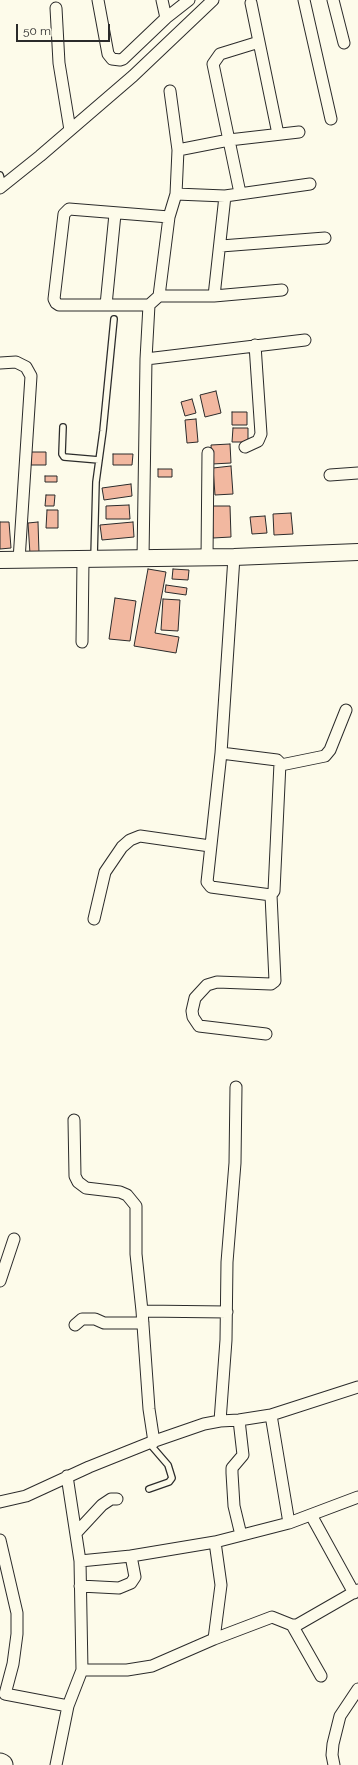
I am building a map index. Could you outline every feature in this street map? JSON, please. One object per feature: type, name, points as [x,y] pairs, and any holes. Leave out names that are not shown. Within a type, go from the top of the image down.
[{"type":"street","points":[[98,0],[106,46],[110,56],[116,60],[123,59],[166,18],[189,0]]},
{"type":"street","points":[[162,0],[166,18]]},
{"type":"street","points":[[1,183],[70,130],[134,76],[213,0]]},
{"type":"street","points":[[304,0],[331,119]]},
{"type":"street","points":[[333,0],[344,43]]},
{"type":"street","points":[[252,3],[278,134]]},
{"type":"street","points":[[56,8],[59,63],[70,130]]},
{"type":"street","points":[[240,193],[213,64],[220,54],[259,42]]},
{"type":"street","points":[[169,217],[139,214],[115,214],[69,209],[66,211],[64,214],[58,262],[54,299],[56,303],[59,305],[149,305],[159,296],[169,217],[176,194],[178,150],[170,91]]},
{"type":"street","points":[[178,150],[229,140],[299,132]]},
{"type":"street","points":[[176,194],[225,196],[310,184]]},
{"type":"street","points":[[214,296],[220,246],[221,216],[225,196]]},
{"type":"street","points":[[106,305],[115,214]]},
{"type":"street","points":[[220,246],[325,238]]},
{"type":"street","points":[[159,296],[214,296],[282,290]]},
{"type":"street","points":[[143,558],[146,359],[149,305]]},
{"type":"street","points":[[146,359],[305,340]]},
{"type":"street","points":[[245,447],[258,441],[261,434],[255,345]]},
{"type":"street","points":[[0,363],[16,362],[26,367],[31,376],[19,560]]},
{"type":"street","points":[[207,558],[208,453]]},
{"type":"street","points":[[330,475],[358,473]]},
{"type":"street","points":[[0,560],[207,558],[358,552]]},
{"type":"street","points":[[234,557],[221,753],[207,882],[209,886],[271,895]]},
{"type":"street","points":[[82,642],[88,560]]},
{"type":"street","points":[[281,765],[325,756],[330,750],[346,710]]},
{"type":"street","points":[[221,753],[277,760],[281,765],[274,891],[271,895],[275,981],[270,984],[217,982],[207,985],[195,998],[192,1010],[193,1018],[199,1026],[266,1034]]},
{"type":"street","points":[[94,919],[105,872],[122,847],[130,840],[140,836],[210,846]]},
{"type":"street","points":[[220,1421],[227,1312],[227,1262],[235,1163],[236,1087]]},
{"type":"street","points":[[74,1120],[75,1176],[78,1182],[86,1188],[120,1192],[127,1195],[136,1206],[136,1254],[143,1323],[151,1443]]},
{"type":"street","points":[[0,1281],[14,1238]]},
{"type":"street","points":[[142,1311],[227,1312]]},
{"type":"street","points":[[75,1325],[82,1319],[95,1319],[104,1323],[143,1323]]},
{"type":"street","points":[[0,1499],[26,1496],[67,1476],[204,1424],[271,1415],[358,1387]]},
{"type":"street","points":[[271,1415],[289,1523]]},
{"type":"street","points":[[239,1420],[243,1455],[232,1468],[232,1473],[234,1506],[241,1535]]},
{"type":"street","points":[[56,1765],[68,1706],[82,1670],[80,1561],[67,1476]]},
{"type":"street","points":[[80,1561],[131,1556],[215,1542],[289,1523],[358,1497]]},
{"type":"street","points":[[76,1533],[102,1505],[117,1499]]},
{"type":"street","points":[[82,1670],[128,1670],[152,1666],[214,1639],[272,1617],[292,1625],[304,1622],[356,1591],[311,1515]]},
{"type":"street","points":[[0,1540],[17,1613],[17,1634],[14,1664],[3,1694],[68,1706]]},
{"type":"street","points":[[214,1639],[221,1585],[215,1542]]},
{"type":"street","points":[[80,1586],[119,1588],[132,1583],[135,1577],[131,1556]]},
{"type":"street","points":[[292,1625],[321,1676]]},
{"type":"street","points":[[334,1765],[332,1755],[333,1744],[338,1724],[342,1713],[358,1689]]},
{"type":"lane","points":[[88,560],[114,320]]},
{"type":"lane","points":[[63,427],[62,454],[64,457],[99,460]]},
{"type":"lane","points":[[149,1489],[169,1482],[172,1478],[168,1465],[151,1443]]},
{"type":"building","points":[[216,391],[221,413],[205,417],[200,395]]},
{"type":"building","points":[[192,399],[196,413],[185,416],[181,402]]},
{"type":"building","points":[[232,412],[247,412],[247,425],[232,425]]},
{"type":"building","points":[[196,419],[198,442],[187,443],[185,420]]},
{"type":"building","points":[[233,428],[248,428],[248,442],[232,442]]},
{"type":"building","points":[[230,444],[231,463],[212,464],[211,445]]},
{"type":"building","points":[[31,452],[46,452],[46,465],[31,465]]},
{"type":"building","points":[[113,454],[133,454],[132,465],[113,465]]},
{"type":"building","points":[[231,466],[233,494],[215,495],[213,468]]},
{"type":"building","points":[[158,469],[172,469],[172,477],[158,477]]},
{"type":"building","points":[[45,476],[57,476],[57,482],[45,482]]},
{"type":"building","points":[[131,484],[132,496],[104,500],[102,488]]},
{"type":"building","points":[[46,495],[55,495],[54,506],[45,506]]},
{"type":"building","points":[[129,505],[130,519],[106,519],[106,506]]},
{"type":"building","points":[[212,506],[230,506],[231,537],[213,538]]},
{"type":"building","points":[[47,510],[58,510],[58,528],[46,528]]},
{"type":"building","points":[[291,513],[293,534],[274,535],[273,514]]},
{"type":"building","points":[[265,516],[267,533],[252,534],[250,517]]},
{"type":"building","points":[[0,522],[9,522],[11,548],[0,549]]},
{"type":"building","points":[[38,522],[39,553],[30,554],[28,523]]},
{"type":"building","points":[[133,522],[134,537],[102,540],[100,525]]},
{"type":"building","points":[[148,569],[166,572],[155,633],[179,637],[176,653],[134,646]]},
{"type":"building","points":[[173,569],[189,570],[188,580],[172,579]]},
{"type":"building","points":[[166,585],[187,588],[186,595],[165,592]]},
{"type":"building","points":[[115,598],[136,601],[130,641],[109,639]]},
{"type":"building","points":[[163,599],[180,600],[178,631],[161,630]]}]
